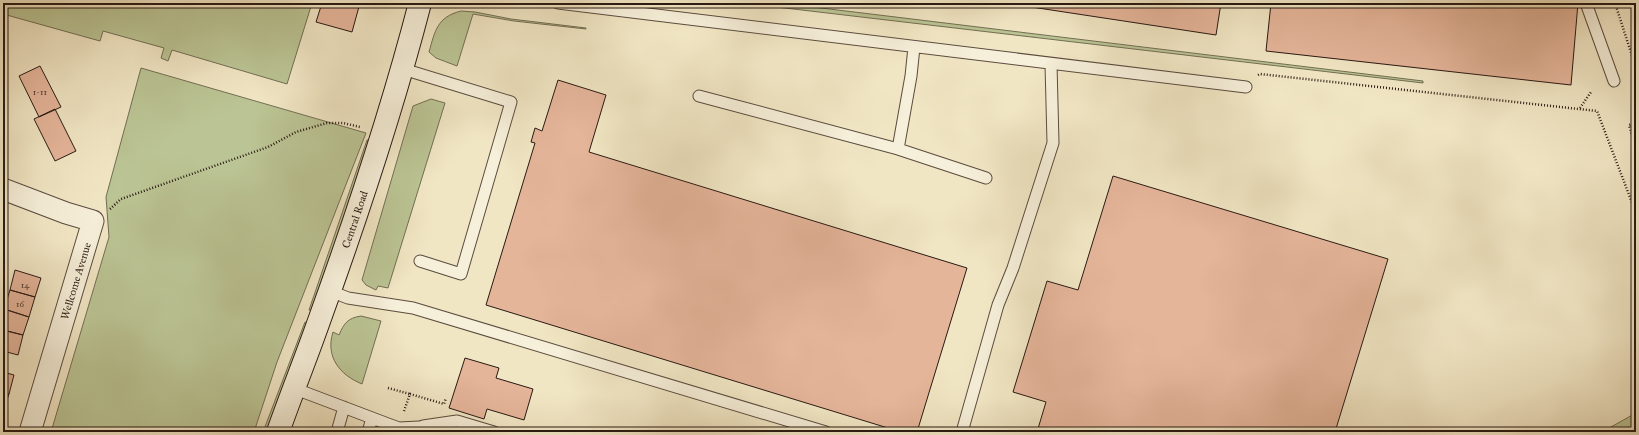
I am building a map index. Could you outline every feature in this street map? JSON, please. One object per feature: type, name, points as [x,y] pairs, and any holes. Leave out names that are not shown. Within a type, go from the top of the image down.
[{"type":"street","name":"Central Road","points":[[278,432],[330,291],[382,137],[403,70],[420,3]]},
{"type":"street","points":[[3,189],[66,213],[93,221]]},
{"type":"street","name":"Wellcome Avenue","points":[[30,432],[93,221]]},
{"type":"lane","points":[[558,3],[1246,87]]},
{"type":"lane","points":[[1586,3],[1614,81]]},
{"type":"lane","points":[[898,149],[911,76],[914,47]]},
{"type":"lane","points":[[962,432],[998,305],[1013,268],[1053,143],[1051,64]]},
{"type":"lane","points":[[403,70],[511,102],[461,274],[420,261]]},
{"type":"lane","points":[[699,96],[898,149],[986,178]]},
{"type":"lane","points":[[330,291],[348,298],[413,308],[826,432]]},
{"type":"lane","points":[[293,388],[372,418],[394,430],[457,421],[494,432]]},
{"type":"lane","points":[[337,432],[344,407]]},
{"type":"lane","points":[[368,432],[372,418]]},
{"type":"lane","points":[[419,427],[437,432]]},
{"type":"path","points":[[1615,3],[1636,68]]},
{"type":"path","points":[[1246,87],[1260,74],[1597,110],[1636,213]]},
{"type":"path","points":[[1579,109],[1592,92]]},
{"type":"path","points":[[93,221],[121,199],[268,148],[296,132],[327,123],[350,124],[361,128],[364,132]]},
{"type":"path","points":[[1636,123],[1628,125],[1636,149]]},
{"type":"path","points":[[388,388],[444,404],[446,398]]},
{"type":"path","points":[[394,430],[410,394]]},
{"type":"green space","points":[[3,3],[312,3],[287,84],[172,50],[168,61],[161,58],[164,48],[103,31],[100,41],[3,14]]},
{"type":"green space","points":[[742,3],[780,3],[1423,81],[1423,83]]},
{"type":"green space","points":[[461,11],[586,29],[514,21],[473,14],[457,66],[436,58],[429,52],[438,26],[447,17]]},
{"type":"green space","points":[[141,68],[366,133],[277,362],[254,432],[51,432],[109,237],[106,197]]},
{"type":"green space","points":[[431,99],[445,103],[388,288],[378,286],[376,290],[366,285],[362,280],[413,106]]},
{"type":"green space","points":[[367,140],[370,140],[312,311],[309,310]]},
{"type":"green space","points":[[361,316],[381,321],[362,384],[347,376],[341,370],[336,364],[331,349],[333,332],[339,335],[347,322],[353,318]]},
{"type":"green space","points":[[305,322],[307,323],[267,432],[263,432]]},
{"type":"green space","points":[[1636,413],[1636,432],[1602,432]]},
{"type":"building","points":[[322,3],[360,3],[352,32],[316,22]]},
{"type":"building","points":[[1005,3],[1221,3],[1216,35]]},
{"type":"building","points":[[1271,3],[1578,3],[1571,85],[1266,51]]},
{"type":"building","points":[[40,66],[61,107],[39,117],[19,76]]},
{"type":"building","points":[[558,80],[606,95],[589,152],[967,268],[917,432],[901,432],[486,305],[535,143],[531,142],[535,128],[542,131]]},
{"type":"building","points":[[55,109],[76,151],[55,161],[34,119]]},
{"type":"building","points":[[1113,176],[1388,259],[1335,432],[1037,432],[1046,402],[1013,392],[1047,281],[1078,290]]},
{"type":"building","points":[[15,270],[41,278],[35,297],[10,290]]},
{"type":"building","points":[[10,290],[35,297],[29,317],[4,309]]},
{"type":"building","points":[[4,309],[29,317],[23,335],[3,330]]},
{"type":"building","points":[[3,330],[23,335],[18,355],[3,351]]},
{"type":"building","points":[[465,358],[499,368],[496,378],[533,389],[524,420],[487,409],[484,419],[449,408]]},
{"type":"building","points":[[3,372],[14,375],[9,394],[3,392]]},
{"type":"building","points":[[3,392],[9,394],[3,412]]}]
